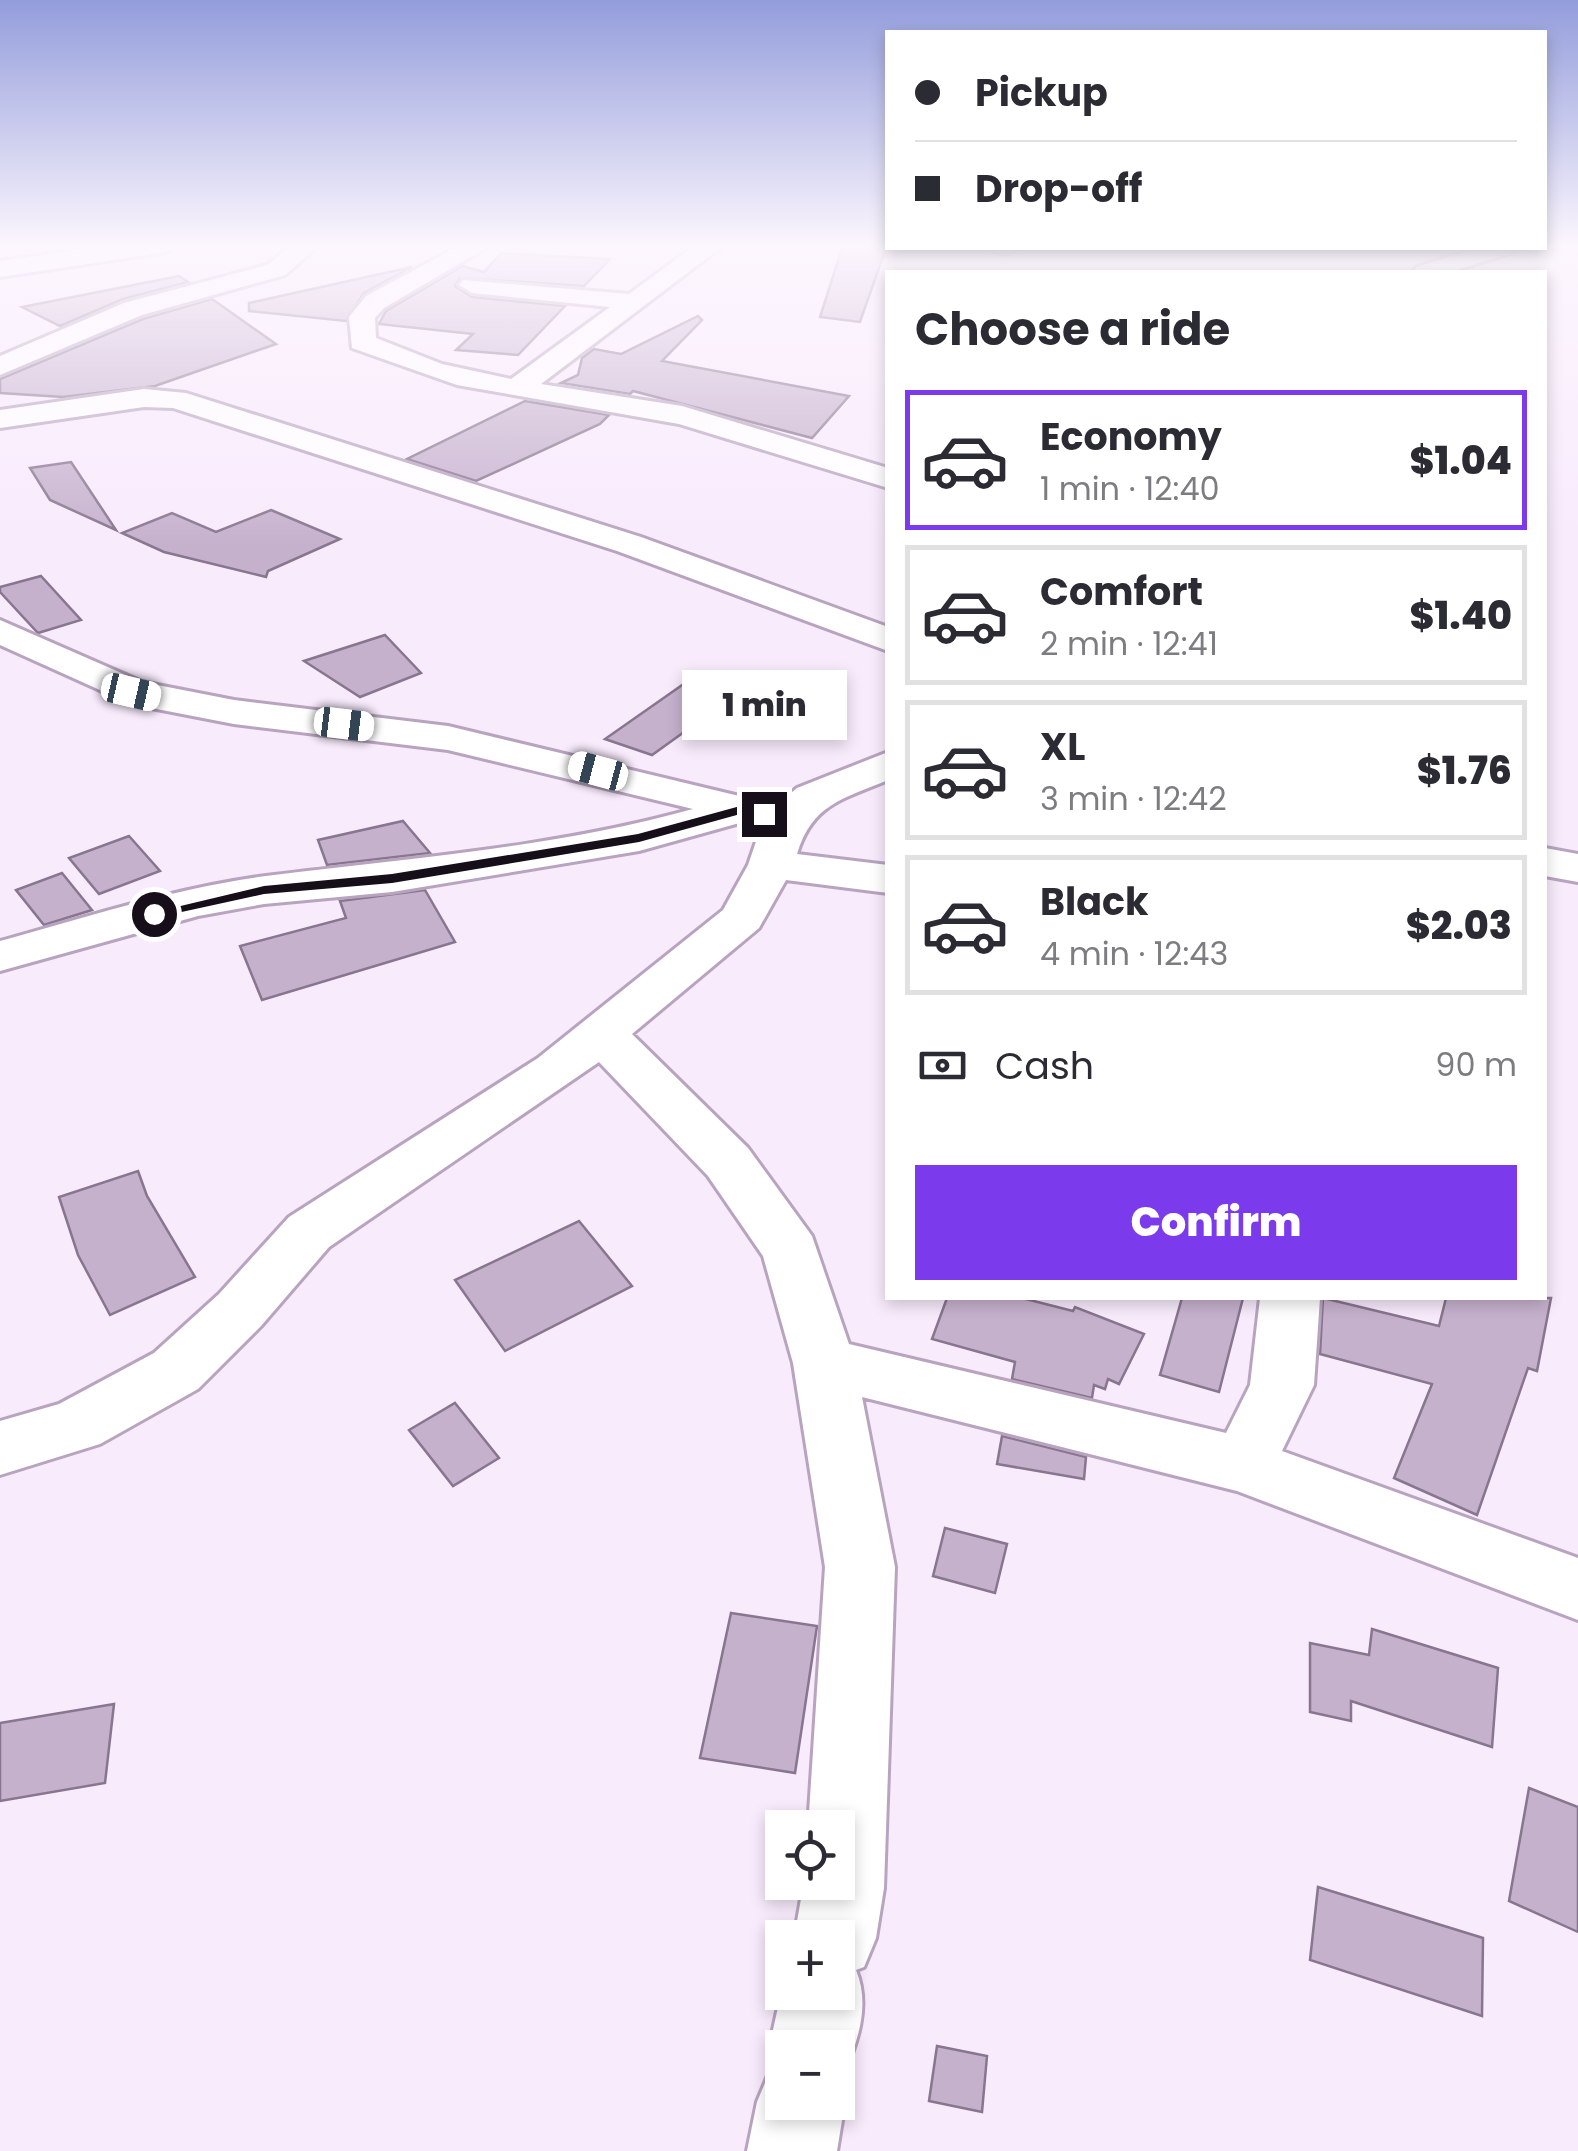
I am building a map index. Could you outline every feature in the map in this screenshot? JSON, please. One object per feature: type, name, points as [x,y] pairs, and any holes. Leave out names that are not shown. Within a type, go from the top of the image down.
[{"type":"street","points":[[0,366],[39,345]]},
{"type":"street","points":[[369,345],[407,365],[454,380],[653,409],[742,430],[885,477]]},
{"type":"street","points":[[518,388],[574,345]]},
{"type":"street","points":[[0,419],[144,398],[176,400],[629,544],[885,639]]},
{"type":"street","points":[[0,631],[131,692],[234,712],[448,738],[767,831],[885,878]]},
{"type":"street","points":[[0,956],[192,903],[264,890],[392,878],[639,838],[767,831],[812,797],[885,765]]},
{"type":"street","points":[[0,1448],[76,1425],[176,1371],[240,1310],[310,1232],[556,1070],[742,918],[767,831]]},
{"type":"street","points":[[1547,862],[1578,868]]},
{"type":"street","points":[[601,1033],[728,1162],[791,1252],[824,1364],[860,1567],[844,1888],[838,1920]]},
{"type":"street","points":[[1244,1466],[1282,1385],[1290,1300]]},
{"type":"street","points":[[824,1364],[1244,1466],[1578,1589]]},
{"type":"street","points":[[792,2151],[798,2120]]},
{"type":"building","points":[[80,345],[272,345],[155,386],[63,397],[0,393],[0,379]]},
{"type":"building","points":[[461,345],[527,345],[518,355],[456,350]]},
{"type":"building","points":[[638,345],[677,345],[662,361],[849,396],[812,438],[633,391],[630,394],[561,383],[578,375],[582,358],[594,349],[621,354]]},
{"type":"building","points":[[525,401],[609,415],[600,424],[476,481],[407,459]]},
{"type":"building","points":[[71,462],[116,530],[50,500],[30,468]]},
{"type":"building","points":[[271,510],[340,539],[268,571],[266,577],[164,552],[122,533],[172,513],[216,532]]},
{"type":"building","points":[[41,576],[81,620],[38,633],[0,592],[0,587]]},
{"type":"building","points":[[385,635],[421,673],[360,697],[304,661]]},
{"type":"building","points":[[698,674],[744,689],[652,755],[605,739]]},
{"type":"building","points":[[403,821],[430,853],[327,865],[318,840]]},
{"type":"building","points":[[129,836],[160,871],[99,894],[69,858]]},
{"type":"building","points":[[62,873],[92,910],[44,925],[16,890]]},
{"type":"building","points":[[425,890],[455,942],[262,1000],[240,946],[346,918],[340,901]]},
{"type":"building","points":[[138,1171],[147,1196],[195,1277],[110,1315],[78,1255],[59,1197]]},
{"type":"building","points":[[579,1221],[632,1286],[505,1351],[455,1280]]},
{"type":"building","points":[[1551,1298],[1537,1371],[1528,1368],[1477,1515],[1394,1478],[1432,1384],[1320,1354],[1323,1300],[1439,1326],[1446,1300]]},
{"type":"building","points":[[946,1300],[1030,1300],[1073,1311],[1075,1307],[1144,1334],[1119,1384],[1108,1379],[1105,1389],[1094,1385],[1092,1398],[1012,1379],[1015,1362],[932,1339]]},
{"type":"building","points":[[1181,1300],[1242,1300],[1219,1392],[1160,1375]]},
{"type":"building","points":[[455,1403],[499,1458],[453,1486],[409,1430]]},
{"type":"building","points":[[1002,1436],[1086,1457],[1084,1479],[997,1464]]},
{"type":"building","points":[[945,1528],[1007,1544],[995,1593],[933,1576]]},
{"type":"building","points":[[731,1613],[817,1626],[795,1773],[700,1758]]},
{"type":"building","points":[[1372,1629],[1498,1668],[1492,1747],[1351,1701],[1351,1721],[1310,1712],[1310,1643],[1369,1655]]},
{"type":"building","points":[[114,1704],[105,1783],[0,1801],[0,1723]]},
{"type":"building","points":[[1529,1788],[1578,1807],[1578,1932],[1509,1901]]},
{"type":"building","points":[[1318,1887],[1483,1938],[1482,2016],[1310,1960]]},
{"type":"building","points":[[937,2046],[987,2056],[982,2112],[929,2101]]},
{"type":"route","points":[[154,914],[264,890],[392,878],[639,838],[744,809],[764,814]]}]
